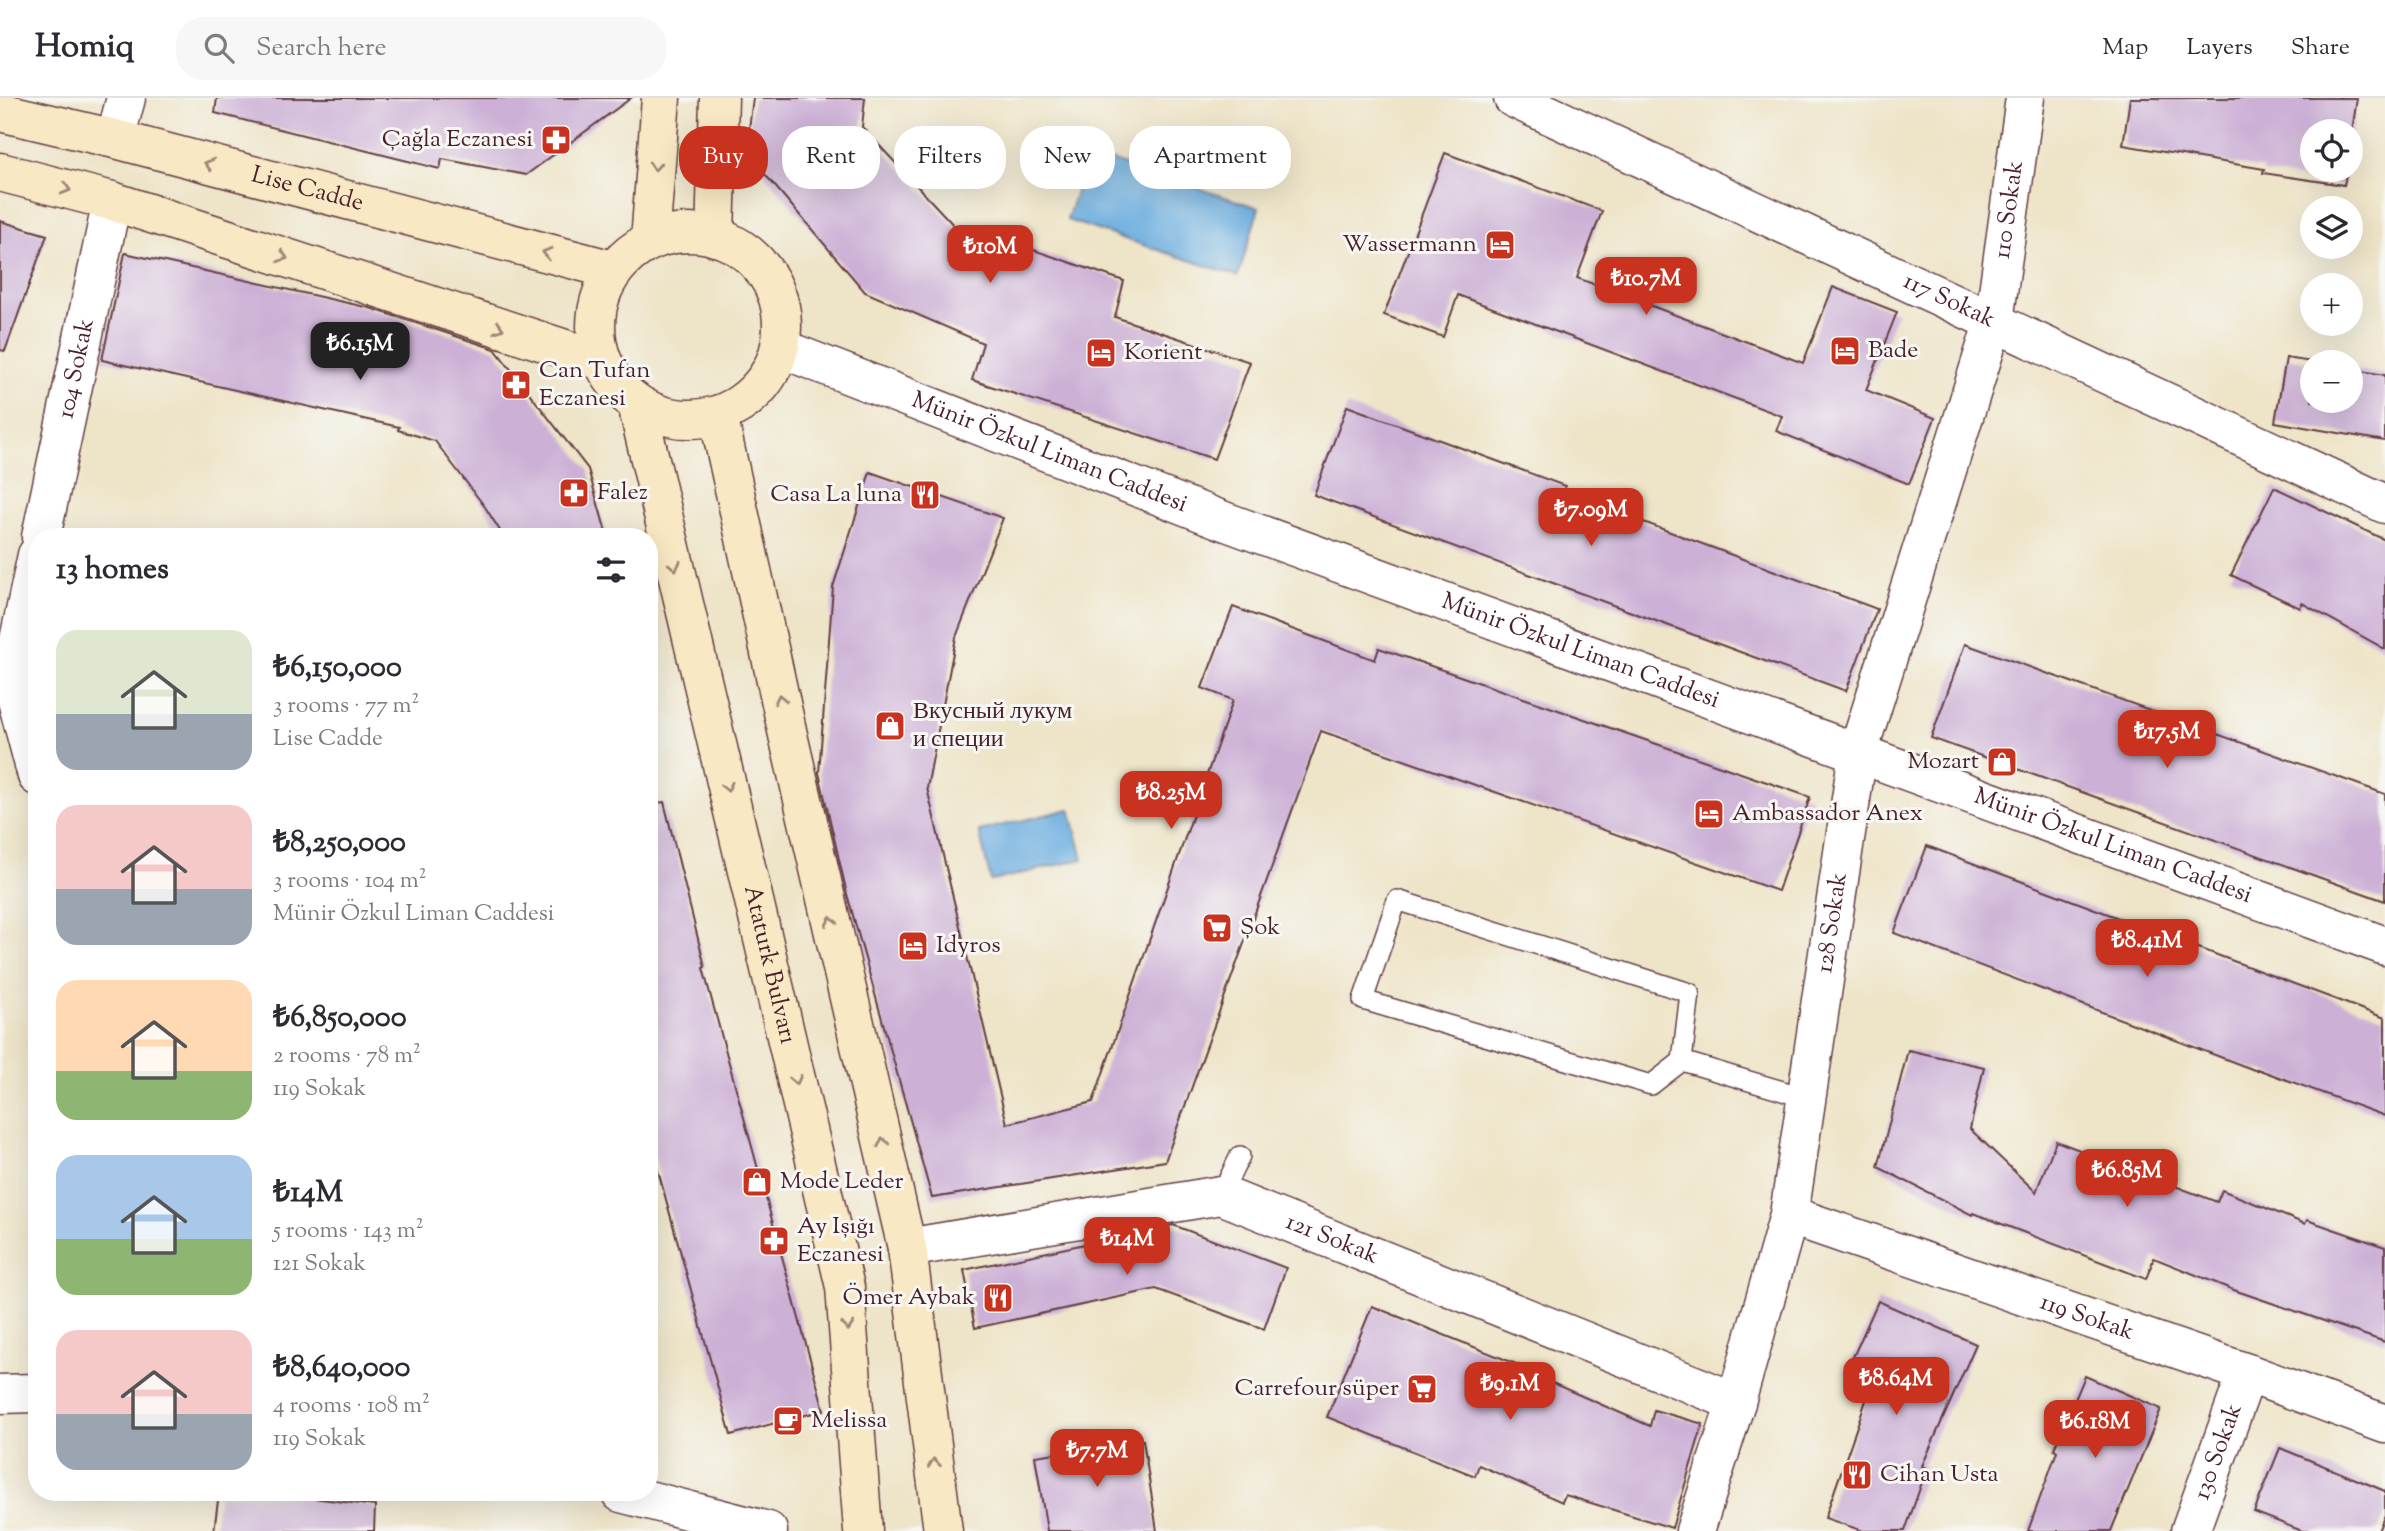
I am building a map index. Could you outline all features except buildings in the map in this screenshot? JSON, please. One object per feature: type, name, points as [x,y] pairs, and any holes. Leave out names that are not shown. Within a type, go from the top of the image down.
[{"type":"street","points":[[115,139],[126,98]]},
{"type":"street","points":[[650,241],[661,98]]},
{"type":"street","points":[[715,237],[719,98]]},
{"type":"street","name":"117 Sokak","points":[[1513,98],[2385,504]]},
{"type":"street","name":"110 Sokak","points":[[1994,321],[2025,98]]},
{"type":"street","name":"Lise Cadde","points":[[0,112],[115,139],[613,270]]},
{"type":"street","points":[[0,172],[112,201],[602,361]]},
{"type":"street","name":"104 Sokak","points":[[43,528],[112,201]]},
{"type":"street","points":[[693,232],[715,237],[741,249],[762,268],[776,293],[782,320],[780,348],[768,377],[746,400],[718,415],[691,419],[662,416],[637,404],[616,385],[602,361],[595,330],[599,298],[613,270],[630,253],[650,241],[671,234],[693,232]]},
{"type":"street","name":"128 Sokak","points":[[1695,1531],[1736,1402],[1789,1215],[1858,752],[1994,321]]},
{"type":"street","name":"Münir Özkul Liman Caddesi","points":[[780,348],[1224,521],[2385,946]]},
{"type":"street","name":"Ataturk Bulvarı","points":[[637,404],[845,1287],[863,1531]]},
{"type":"street","points":[[718,415],[788,735],[907,1248],[943,1531]]},
{"type":"street","points":[[28,589],[5,677],[28,748]]},
{"type":"street","points":[[907,1248],[1221,1195]]},
{"type":"street","name":"121 Sokak","points":[[1221,1195],[1736,1402]]},
{"type":"street","name":"119 Sokak","points":[[1789,1215],[2247,1373],[2385,1424]]},
{"type":"street","name":"130 Sokak","points":[[2190,1531],[2247,1373]]},
{"type":"street","points":[[0,1394],[28,1393]]},
{"type":"street","points":[[652,1501],[768,1531]]},
{"type":"lane","points":[[1397,900],[1690,993],[1682,1061],[1651,1085],[1363,1000],[1397,900]]},
{"type":"lane","points":[[1682,1061],[1806,1098]]},
{"type":"lane","points":[[1221,1195],[1240,1156]]},
{"type":"water","points":[[1115,162],[1129,166],[1129,189],[1200,189],[1259,208],[1238,276],[1067,220],[1077,189],[1115,189]]},
{"type":"water","points":[[1070,809],[1083,859],[991,881],[979,831]]},
{"type":"place","name":"Çağla Eczanesi","points":[[556,140]]},
{"type":"place","name":"Wassermann","points":[[1500,245]]},
{"type":"place","name":"Bade","points":[[1845,351]]},
{"type":"place","name":"Korient","points":[[1101,353]]},
{"type":"place","name":"Can Tufan Eczanesi","points":[[516,385]]},
{"type":"place","name":"Falez","points":[[574,493]]},
{"type":"place","name":"Casa La luna","points":[[925,495]]},
{"type":"place","name":"Вкусный лукум и специи","points":[[890,726]]},
{"type":"place","name":"Mozart","points":[[2002,762]]},
{"type":"place","name":"Ambassador Anex","points":[[1709,814]]},
{"type":"place","name":"Şok","points":[[1217,928]]},
{"type":"place","name":"Idyros","points":[[913,946]]},
{"type":"place","name":"Mode Leder","points":[[757,1182]]},
{"type":"place","name":"Ay Işığı Eczanesi","points":[[774,1241]]},
{"type":"place","name":"Ömer Aybak","points":[[998,1298]]},
{"type":"place","name":"Carrefour süper","points":[[1422,1389]]},
{"type":"place","name":"Melissa","points":[[788,1421]]},
{"type":"place","name":"Cihan Usta","points":[[1857,1475]]}]
